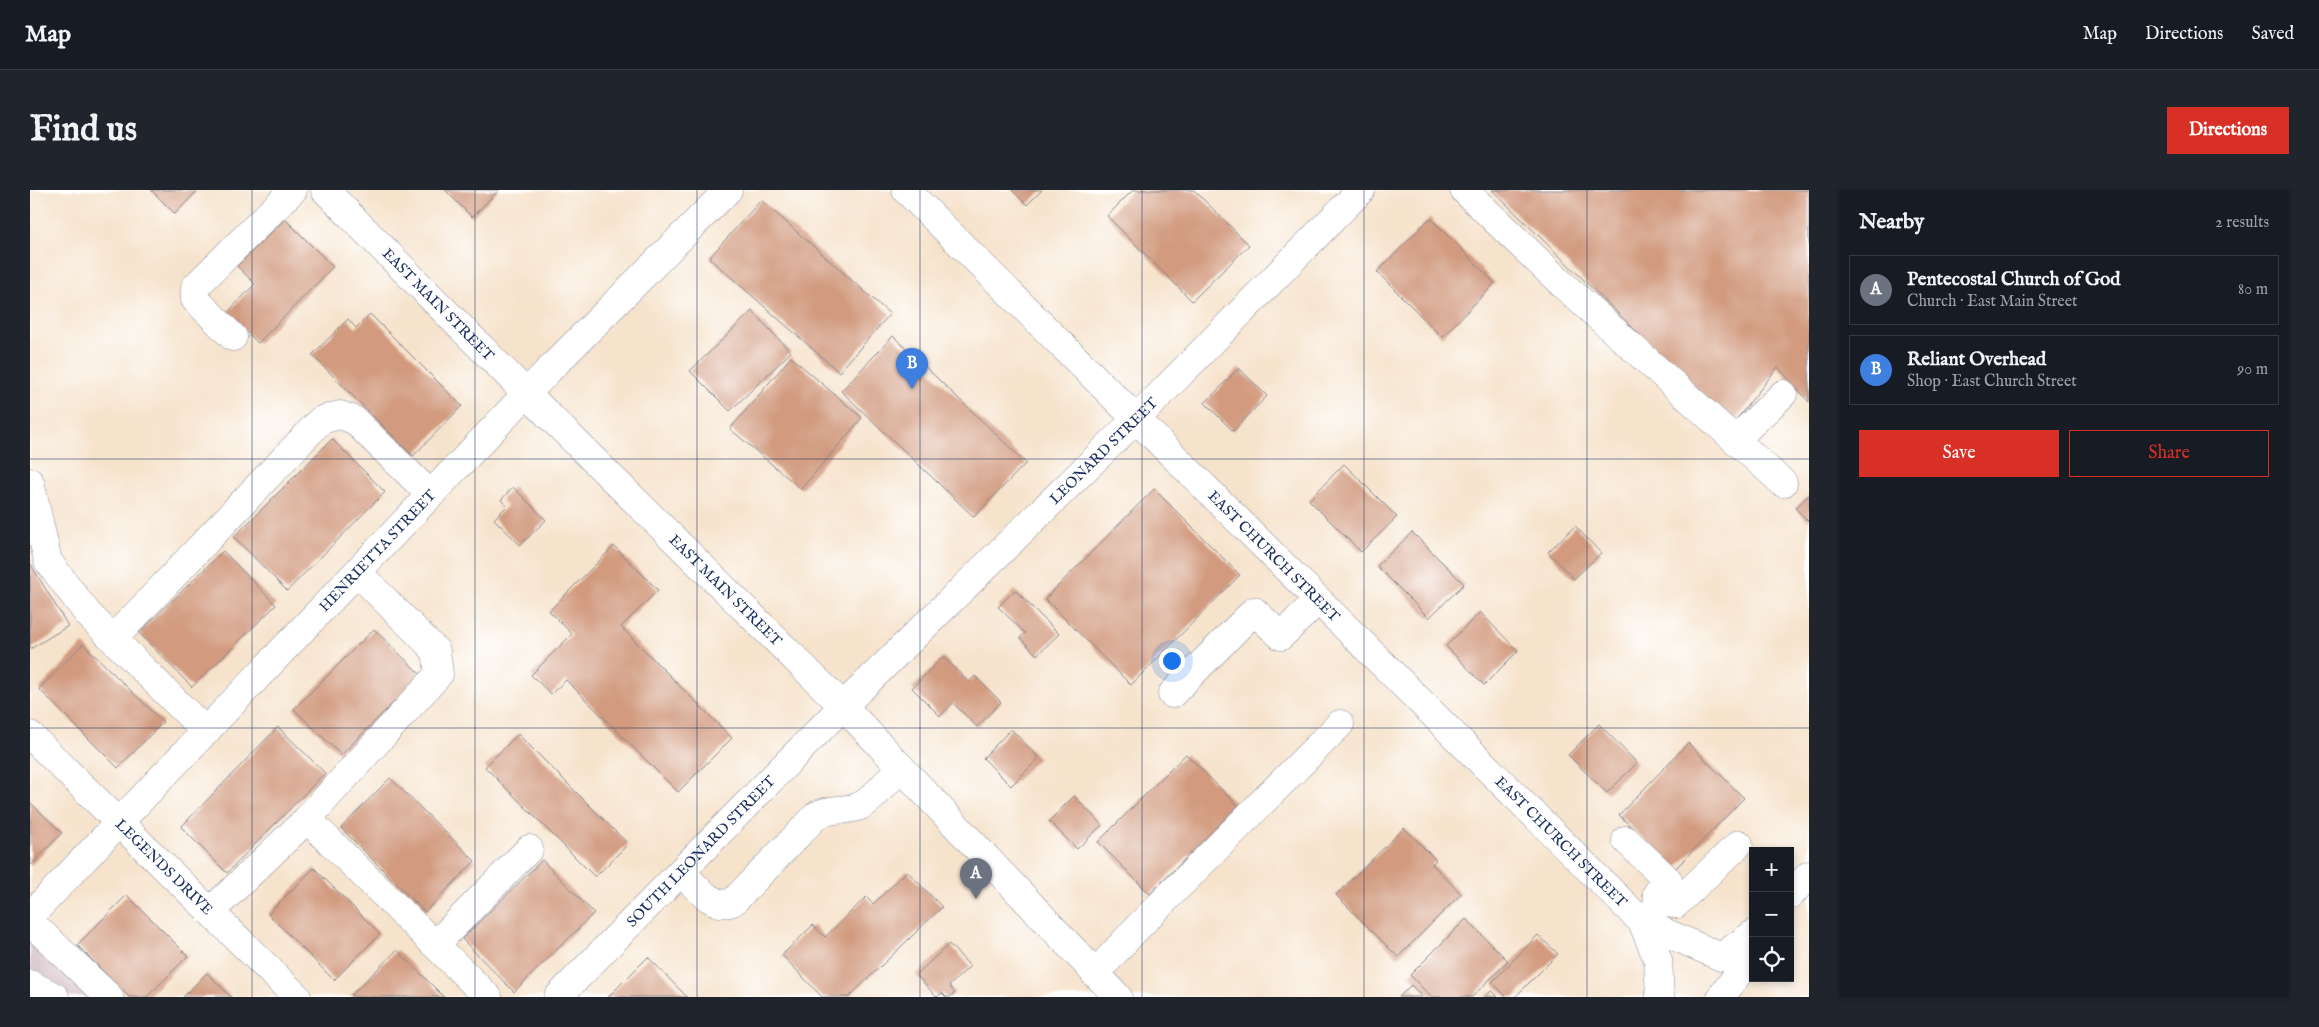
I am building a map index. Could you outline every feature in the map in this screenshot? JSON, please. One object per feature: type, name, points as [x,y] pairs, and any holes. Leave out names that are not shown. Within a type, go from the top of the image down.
[{"type":"street","points":[[232,337],[195,299],[195,286],[293,190]]},
{"type":"street","name":"EAST MAIN STREET","points":[[325,190],[527,394],[844,706],[1118,997]]},
{"type":"street","name":"HENRIETTA STREET","points":[[30,916],[527,394],[728,190]]},
{"type":"street","name":"EAST CHURCH STREET","points":[[906,190],[1318,600],[1652,912]]},
{"type":"street","name":"LEONARD STREET","points":[[844,706],[1136,418],[1361,190]]},
{"type":"street","points":[[1464,190],[1562,283],[1783,483]]},
{"type":"street","points":[[1735,440],[1783,394]]},
{"type":"street","points":[[113,639],[321,420],[340,414],[354,420],[431,495]]},
{"type":"street","points":[[30,482],[48,561],[88,614],[206,732]]},
{"type":"street","points":[[210,912],[307,818],[439,674],[436,651],[357,572]]},
{"type":"street","points":[[1172,694],[1254,611],[1281,636],[1318,600]]},
{"type":"street","name":"SOUTH LEONARD STREET","points":[[558,997],[844,706]]},
{"type":"street","points":[[1095,974],[1135,930],[1340,724]]},
{"type":"street","name":"LEGENDS DRIVE","points":[[30,735],[297,997]]},
{"type":"street","points":[[680,872],[712,901],[725,905],[733,902],[817,816],[828,809],[853,808],[863,805],[900,767]]},
{"type":"street","points":[[307,818],[488,997]]},
{"type":"street","points":[[1626,840],[1668,880],[1657,893],[1652,912],[1660,997]]},
{"type":"street","points":[[1652,912],[1676,904],[1738,844]]},
{"type":"street","points":[[435,945],[529,849]]},
{"type":"street","points":[[1793,892],[1809,875]]},
{"type":"street","points":[[1652,912],[1721,957],[1749,937]]},
{"type":"street","points":[[30,922],[109,997]]},
{"type":"street","points":[[1721,997],[1749,959]]},
{"type":"street","points":[[30,984],[55,997]]},
{"type":"shaded area","points":[[30,939],[90,997],[30,997]]},
{"type":"building","points":[[151,190],[198,190],[175,214]]},
{"type":"building","points":[[445,190],[499,190],[472,217]]},
{"type":"building","points":[[1012,190],[1042,190],[1027,205]]},
{"type":"building","points":[[1133,190],[1194,190],[1249,245],[1192,301],[1107,216]]},
{"type":"building","points":[[1492,190],[1809,190],[1809,402],[1778,367],[1732,425]]},
{"type":"building","points":[[761,200],[890,314],[839,372],[709,258]]},
{"type":"building","points":[[1430,218],[1495,283],[1442,337],[1377,272]]},
{"type":"building","points":[[285,219],[333,267],[258,343],[227,313],[255,284],[237,266]]},
{"type":"building","points":[[752,311],[791,352],[730,411],[690,371]]},
{"type":"building","points":[[370,314],[462,406],[413,456],[312,355],[348,319],[356,328]]},
{"type":"building","points":[[893,336],[1026,463],[974,517],[841,391]]},
{"type":"building","points":[[791,357],[862,418],[801,489],[730,429]]},
{"type":"building","points":[[1239,368],[1267,396],[1233,431],[1205,403]]},
{"type":"building","points":[[332,439],[385,492],[287,591],[234,537]]},
{"type":"building","points":[[1344,464],[1397,517],[1361,552],[1309,500]]},
{"type":"building","points":[[513,487],[546,520],[520,545],[494,519],[507,506],[501,500]]},
{"type":"building","points":[[1154,489],[1240,575],[1131,685],[1045,599]]},
{"type":"building","points":[[1809,495],[1809,522],[1795,508]]},
{"type":"building","points":[[1575,526],[1601,553],[1574,579],[1548,552]]},
{"type":"building","points":[[1412,532],[1464,584],[1429,618],[1377,566]]},
{"type":"building","points":[[614,546],[658,590],[621,627],[732,738],[678,792],[566,680],[551,694],[531,675],[572,634],[549,611]]},
{"type":"building","points":[[223,551],[276,605],[192,687],[139,633]]},
{"type":"building","points":[[30,563],[68,626],[30,649]]},
{"type":"building","points":[[1015,590],[1059,634],[1037,655],[1020,638],[1025,633],[998,607]]},
{"type":"building","points":[[1480,612],[1518,651],[1484,685],[1446,646]]},
{"type":"building","points":[[374,629],[421,675],[341,755],[294,709]]},
{"type":"building","points":[[83,644],[163,722],[118,768],[39,689]]},
{"type":"building","points":[[943,657],[969,682],[975,676],[1001,702],[977,727],[953,703],[940,716],[912,688]]},
{"type":"building","points":[[1599,724],[1637,763],[1607,793],[1568,755]]},
{"type":"building","points":[[278,727],[325,773],[227,873],[181,827]]},
{"type":"building","points":[[1011,729],[1039,758],[1011,786],[983,758]]},
{"type":"building","points":[[518,734],[628,844],[595,877],[485,767]]},
{"type":"building","points":[[1688,743],[1744,798],[1675,869],[1619,815]]},
{"type":"building","points":[[1186,754],[1238,806],[1150,894],[1098,842]]},
{"type":"building","points":[[390,778],[475,861],[425,912],[341,828]]},
{"type":"building","points":[[1074,796],[1102,825],[1077,849],[1049,821]]},
{"type":"building","points":[[30,802],[62,833],[30,866]]},
{"type":"building","points":[[1404,828],[1436,860],[1432,864],[1461,894],[1398,957],[1336,895]]},
{"type":"building","points":[[542,860],[594,913],[514,992],[462,939]]},
{"type":"building","points":[[314,868],[380,934],[334,980],[268,914]]},
{"type":"building","points":[[907,871],[942,907],[849,997],[822,997],[782,955],[813,925],[825,937],[866,897],[873,904]]},
{"type":"building","points":[[127,895],[188,956],[147,997],[129,997],[77,945]]},
{"type":"building","points":[[1466,919],[1508,961],[1472,997],[1431,997],[1410,975]]},
{"type":"building","points":[[1538,935],[1558,954],[1515,997],[1507,997],[1492,982]]},
{"type":"building","points":[[949,944],[970,966],[949,986],[955,993],[950,997],[946,997],[942,993],[937,997],[916,975]]},
{"type":"building","points":[[397,950],[444,997],[353,997],[351,995]]},
{"type":"building","points":[[648,957],[687,997],[608,997]]},
{"type":"building","points":[[207,973],[231,997],[183,997]]},
{"type":"building","points":[[1411,985],[1422,997],[1399,997]]},
{"type":"building","points":[[1491,991],[1498,997],[1485,997]]},
{"type":"place","name":"Reliant Overhead","points":[[912,389]]},
{"type":"place","name":"Pentecostal Church of God","points":[[976,899]]}]
